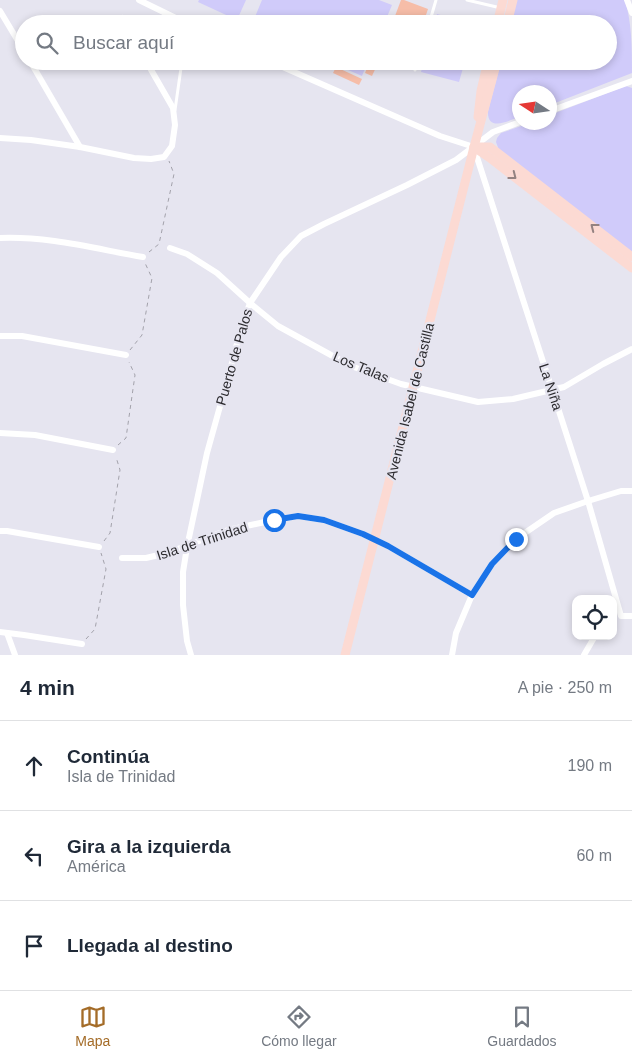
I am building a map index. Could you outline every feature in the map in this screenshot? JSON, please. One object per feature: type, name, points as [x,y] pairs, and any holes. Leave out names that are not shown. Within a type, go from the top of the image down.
[{"type":"street","points":[[138,0],[170,15]]},
{"type":"street","points":[[509,15],[513,0]]},
{"type":"street","points":[[627,0],[632,13]]},
{"type":"street","points":[[0,11],[15,36]]},
{"type":"street","points":[[35,70],[80,147]]},
{"type":"street","points":[[0,138],[80,147],[134,158],[151,159],[164,157],[172,146],[175,125],[173,108],[151,70]]},
{"type":"street","points":[[290,70],[440,136],[474,147],[490,147],[632,257]]},
{"type":"street","name":"Avenida Isabel de Castilla","points":[[474,147],[481,91],[486,70]]},
{"type":"street","name":"Avenida Isabel de Castilla","points":[[345,655],[495,70]]},
{"type":"street","points":[[557,108],[632,81]]},
{"type":"street","name":"Puerto de Palos","points":[[191,655],[187,641],[183,605],[183,572],[187,547],[207,453],[241,328],[250,303],[281,257],[301,236],[456,160],[493,132],[512,125]]},
{"type":"street","points":[[474,147],[632,268]]},
{"type":"street","name":"La Niña","points":[[474,147],[588,501],[621,616]]},
{"type":"street","points":[[0,238],[44,239],[143,257]]},
{"type":"street","name":"Los Talas","points":[[170,248],[187,254],[217,273],[278,326],[351,366],[401,384],[478,402],[513,399],[564,387],[632,349]]},
{"type":"street","points":[[0,336],[22,336],[126,355]]},
{"type":"street","points":[[0,433],[35,435],[113,450]]},
{"type":"street","points":[[452,655],[456,633],[472,595],[492,564],[516,539],[554,513],[621,491],[632,491]]},
{"type":"street","name":"Isla de Trinidad","points":[[122,558],[146,558],[167,553],[228,530],[298,516],[324,520],[363,534],[472,595]]},
{"type":"street","points":[[0,531],[99,547]]},
{"type":"street","points":[[617,619],[621,616],[632,616]]},
{"type":"street","points":[[4,633],[82,644]]},
{"type":"street","points":[[4,633],[15,655]]},
{"type":"street","points":[[584,655],[593,640]]},
{"type":"lane","points":[[432,15],[436,0]]},
{"type":"lane","points":[[467,0],[502,4]]},
{"type":"lane","points":[[174,116],[181,70]]},
{"type":"path","points":[[82,644],[95,629],[106,569],[99,547],[110,533],[120,470],[113,450],[126,438],[135,375],[126,355],[142,335],[152,278],[143,257],[159,244],[174,174],[166,154]]},
{"type":"shaded area","points":[[199,0],[246,0],[239,15],[226,15],[198,2]]},
{"type":"shaded area","points":[[262,0],[379,0],[392,5],[388,15],[256,15]]},
{"type":"shaded area","points":[[517,0],[625,0],[632,45],[632,73],[557,102],[557,85],[512,85],[512,119],[499,123],[491,121],[488,111],[499,70],[617,70],[617,15],[513,15]]},
{"type":"shaded area","points":[[348,70],[364,70],[362,76]]},
{"type":"shaded area","points":[[422,70],[462,70],[459,82],[421,72]]},
{"type":"shaded area","points":[[626,86],[632,88],[632,253],[499,150],[496,142],[497,138],[501,133],[512,129],[557,130],[557,112]]},
{"type":"building","points":[[401,0],[428,9],[426,15],[395,15]]},
{"type":"building","points":[[334,70],[342,70],[362,79],[359,85],[333,73]]},
{"type":"building","points":[[366,70],[375,70],[372,76],[365,73]]},
{"type":"route","points":[[274,520],[298,516],[324,520],[363,534],[388,546],[472,595],[492,564],[516,539]]}]
